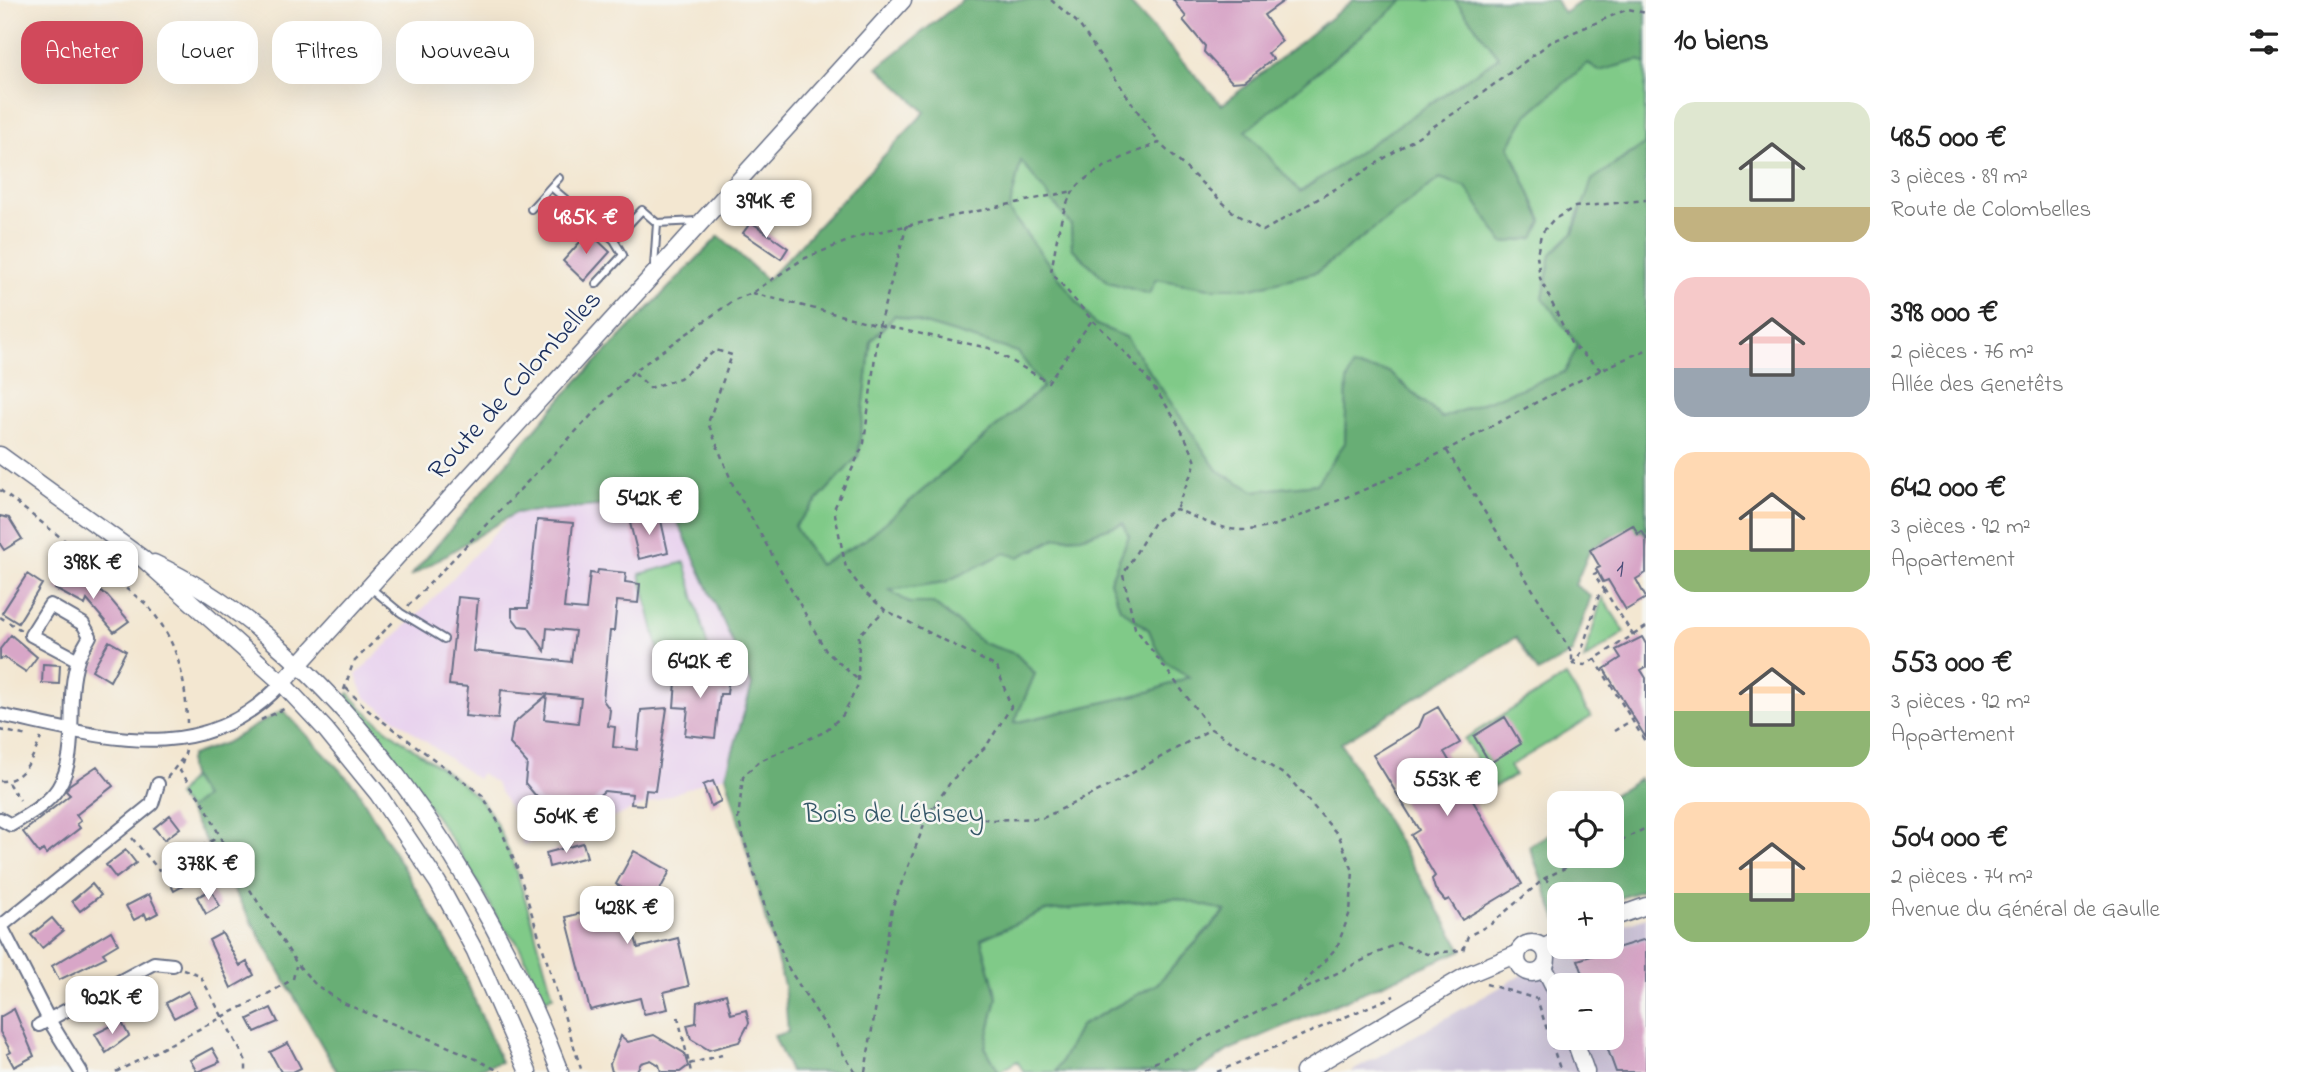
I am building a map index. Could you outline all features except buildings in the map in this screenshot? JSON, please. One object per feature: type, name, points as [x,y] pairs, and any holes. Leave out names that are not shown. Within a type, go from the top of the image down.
[{"type":"main road","name":"Route de Colombelles","points":[[282,683],[903,0]]},
{"type":"main road","points":[[0,455],[142,558],[282,683],[355,765],[426,863],[475,951],[528,1072]]},
{"type":"main road","points":[[142,558],[208,592],[298,666],[364,734],[444,841],[479,899],[560,1072]]},
{"type":"main road","points":[[1624,914],[1646,906]]},
{"type":"main road","points":[[1304,1072],[1469,974],[1517,954],[1521,948],[1532,943],[1544,948]]},
{"type":"main road","points":[[1517,954],[1522,969],[1537,972],[1544,967],[1547,960],[1544,948]]},
{"type":"main road","points":[[1544,967],[1547,973]]},
{"type":"main road","points":[[1578,1050],[1586,1072]]},
{"type":"street","points":[[0,819],[11,825],[36,810],[57,790],[72,743],[69,731],[78,660],[90,636],[83,624],[50,605],[32,635],[78,660]]},
{"type":"street","points":[[0,715],[69,731],[147,741],[197,736],[226,726],[252,711],[282,683]]},
{"type":"street","points":[[81,1072],[44,1023],[1,926],[152,804],[158,784]]},
{"type":"street","points":[[44,1023],[154,963],[173,965]]},
{"type":"lane","points":[[531,209],[559,178]]},
{"type":"lane","points":[[551,187],[614,240],[623,255],[596,284]]},
{"type":"lane","points":[[614,240],[642,209],[657,223],[702,220]]},
{"type":"lane","points":[[653,274],[657,223]]},
{"type":"lane","points":[[370,587],[401,613],[444,639]]},
{"type":"path","points":[[1051,0],[1078,23],[1159,143],[1234,213],[1263,231],[1354,178],[1465,106],[1552,42],[1628,9],[1646,13]]},
{"type":"path","points":[[582,1072],[518,870],[492,811],[482,795],[369,711],[346,688],[348,672],[361,652],[633,372],[734,300],[752,293],[803,259],[863,234],[1073,191],[1129,154],[1159,143]]},
{"type":"path","points":[[1073,191],[1051,272],[1092,320],[1116,342],[1186,435],[1196,462],[1176,509],[1154,522],[1123,575],[1135,628],[1211,729],[1288,777],[1339,836],[1353,871],[1350,912],[1337,947],[1297,991]]},
{"type":"path","points":[[1601,370],[1572,345],[1539,278],[1537,255],[1541,234],[1553,220],[1575,207],[1646,200]]},
{"type":"path","points":[[865,1072],[892,908],[934,806],[952,780],[987,745],[1011,707],[997,667],[885,610],[864,592],[846,568],[834,509],[864,443],[879,325],[907,225]]},
{"type":"path","points":[[752,293],[879,325],[989,348],[1048,383],[1092,320]]},
{"type":"path","points":[[1176,509],[1217,526],[1248,530],[1304,514],[1386,482],[1646,349]]},
{"type":"path","points":[[633,372],[650,388],[680,378],[716,350],[732,355],[708,423],[733,485],[827,651],[857,679]]},
{"type":"path","points":[[1447,450],[1572,653],[1572,664]]},
{"type":"path","points":[[0,489],[146,604],[162,622],[181,665],[186,693],[187,730]]},
{"type":"path","points":[[1598,572],[1594,574],[1633,635]]},
{"type":"path","points":[[1572,664],[1581,653],[1599,595],[1605,591]]},
{"type":"path","points":[[855,1072],[787,966],[760,893],[738,819],[743,777],[758,762],[824,733],[843,715],[858,685],[859,635],[885,610]]},
{"type":"path","points":[[0,617],[32,635]]},
{"type":"path","points":[[1572,664],[1585,666],[1646,627]]},
{"type":"path","points":[[1595,659],[1646,743]]},
{"type":"path","points":[[1614,732],[1633,720]]},
{"type":"path","points":[[934,806],[989,820],[1043,817],[1109,786],[1211,729]]},
{"type":"path","points":[[0,781],[18,776],[30,763],[41,738]]},
{"type":"path","points":[[158,784],[173,774],[186,751],[180,771],[205,805],[218,837],[297,964],[316,985],[343,1003],[468,1055],[500,1072]]},
{"type":"path","points":[[6,781],[20,800]]},
{"type":"path","points":[[124,827],[159,870],[218,837]]},
{"type":"path","points":[[1624,839],[1646,828]]},
{"type":"path","points":[[1462,950],[1468,936],[1491,924],[1545,878],[1565,868]]},
{"type":"path","points":[[1545,878],[1548,882]]},
{"type":"path","points":[[1136,1072],[1398,943],[1427,954],[1462,950]]},
{"type":"path","points":[[1462,950],[1466,956]]},
{"type":"path","points":[[116,1072],[293,979],[297,964]]},
{"type":"path","points":[[173,965],[200,975],[246,1061],[246,1072]]},
{"type":"path","points":[[1482,983],[1536,999],[1561,1072]]},
{"type":"path","points":[[1217,1072],[1394,996]]},
{"type":"path","points":[[678,1017],[691,1072]]},
{"type":"path","points":[[563,1045],[572,1042]]},
{"type":"path","points":[[689,1064],[722,1055]]},
{"type":"shaded area","points":[[631,391],[824,750],[704,782],[617,816],[523,845],[516,819],[495,783],[481,773],[477,779],[365,697],[356,675],[436,596],[602,417]]},
{"type":"shaded area","points":[[1646,917],[1646,1072],[1351,1072],[1550,959],[1624,959],[1624,925]]},
{"type":"green space","name":"Bois de Lébisey","points":[[963,0],[1127,0],[1222,105],[1353,0],[1404,0],[1246,131],[1300,192],[1499,57],[1455,0],[1555,0],[1564,13],[1583,0],[1646,0],[1646,64],[1639,60],[1599,71],[1588,63],[1527,115],[1509,146],[1542,221],[1534,238],[1503,243],[1466,187],[1440,178],[1317,272],[1252,288],[1210,288],[1156,279],[1149,294],[1108,282],[1072,248],[1071,225],[1021,161],[1009,211],[1094,324],[1126,337],[1217,470],[1254,491],[1316,484],[1345,443],[1347,382],[1352,367],[1389,372],[1442,418],[1565,372],[1578,345],[1543,298],[1551,254],[1573,233],[1592,180],[1644,145],[1646,136],[1646,538],[1642,531],[1611,537],[1590,550],[1575,585],[1591,596],[1572,653],[1538,672],[1516,637],[1341,743],[1462,950],[1229,1050],[1197,1072],[1056,1072],[1080,1026],[1157,984],[1226,911],[1175,898],[1044,911],[981,939],[997,998],[985,1047],[999,1072],[790,1072],[774,1036],[788,1032],[784,985],[726,775],[752,685],[668,500],[515,513],[410,577],[566,393],[719,236],[767,280],[925,112],[878,67]],"holes":[[[895,315],[1018,352],[1043,387],[865,540],[819,565],[794,526],[858,456],[871,341]],[[1123,523],[1129,536],[1110,581],[1120,608],[1149,630],[1166,662],[1189,677],[1149,692],[1014,723],[1035,674],[1016,654],[983,643],[933,603],[909,603],[890,590],[945,582],[1005,553],[1019,557],[1056,538],[1081,537]]]},
{"type":"green space","points":[[1404,0],[1455,0],[1499,57],[1300,192],[1245,131]]},
{"type":"green space","points":[[1639,60],[1646,64],[1644,145],[1615,163],[1578,213],[1573,233],[1551,254],[1543,298],[1579,345],[1565,372],[1442,418],[1389,372],[1347,382],[1345,443],[1317,484],[1254,491],[1217,470],[1126,337],[1094,324],[1009,211],[1021,160],[1071,225],[1072,248],[1108,282],[1155,279],[1210,288],[1252,288],[1316,272],[1440,178],[1466,186],[1503,243],[1533,238],[1542,221],[1509,146],[1527,115],[1588,62],[1599,71]]},
{"type":"green space","points":[[895,315],[1018,352],[1043,387],[865,540],[819,565],[794,526],[858,456],[871,340]]},
{"type":"green space","points":[[1123,523],[1129,536],[1110,581],[1120,608],[1149,630],[1166,662],[1189,677],[1149,692],[1014,723],[1035,673],[1016,654],[983,643],[933,603],[909,603],[889,590],[945,582],[1005,553],[1035,550],[1056,538],[1081,537]]},
{"type":"green space","points":[[685,562],[708,648],[661,660],[640,574]]},
{"type":"green space","points":[[1602,597],[1625,632],[1584,660]]},
{"type":"green space","points":[[1566,676],[1591,717],[1510,766],[1515,775],[1494,787],[1464,739]]},
{"type":"green space","points":[[349,693],[379,723],[465,787],[481,801],[492,817],[514,865],[553,996],[543,1000],[516,941],[501,924],[447,833],[408,777],[342,699]]},
{"type":"green space","points":[[283,710],[355,786],[457,959],[501,1062],[470,1072],[337,1072],[188,810],[204,797],[190,771],[191,755],[225,743]]},
{"type":"green space","points":[[191,778],[204,797],[188,810],[177,796]]},
{"type":"green space","points":[[1640,779],[1646,790],[1646,889],[1624,897],[1624,882],[1547,882],[1547,894],[1529,846],[1547,835],[1547,868],[1624,868],[1624,791],[1620,791]]},
{"type":"green space","points":[[1175,898],[1226,910],[1157,984],[1080,1026],[1056,1072],[1024,1072],[1017,1061],[999,1072],[985,1047],[997,998],[981,939],[1044,911]]}]
